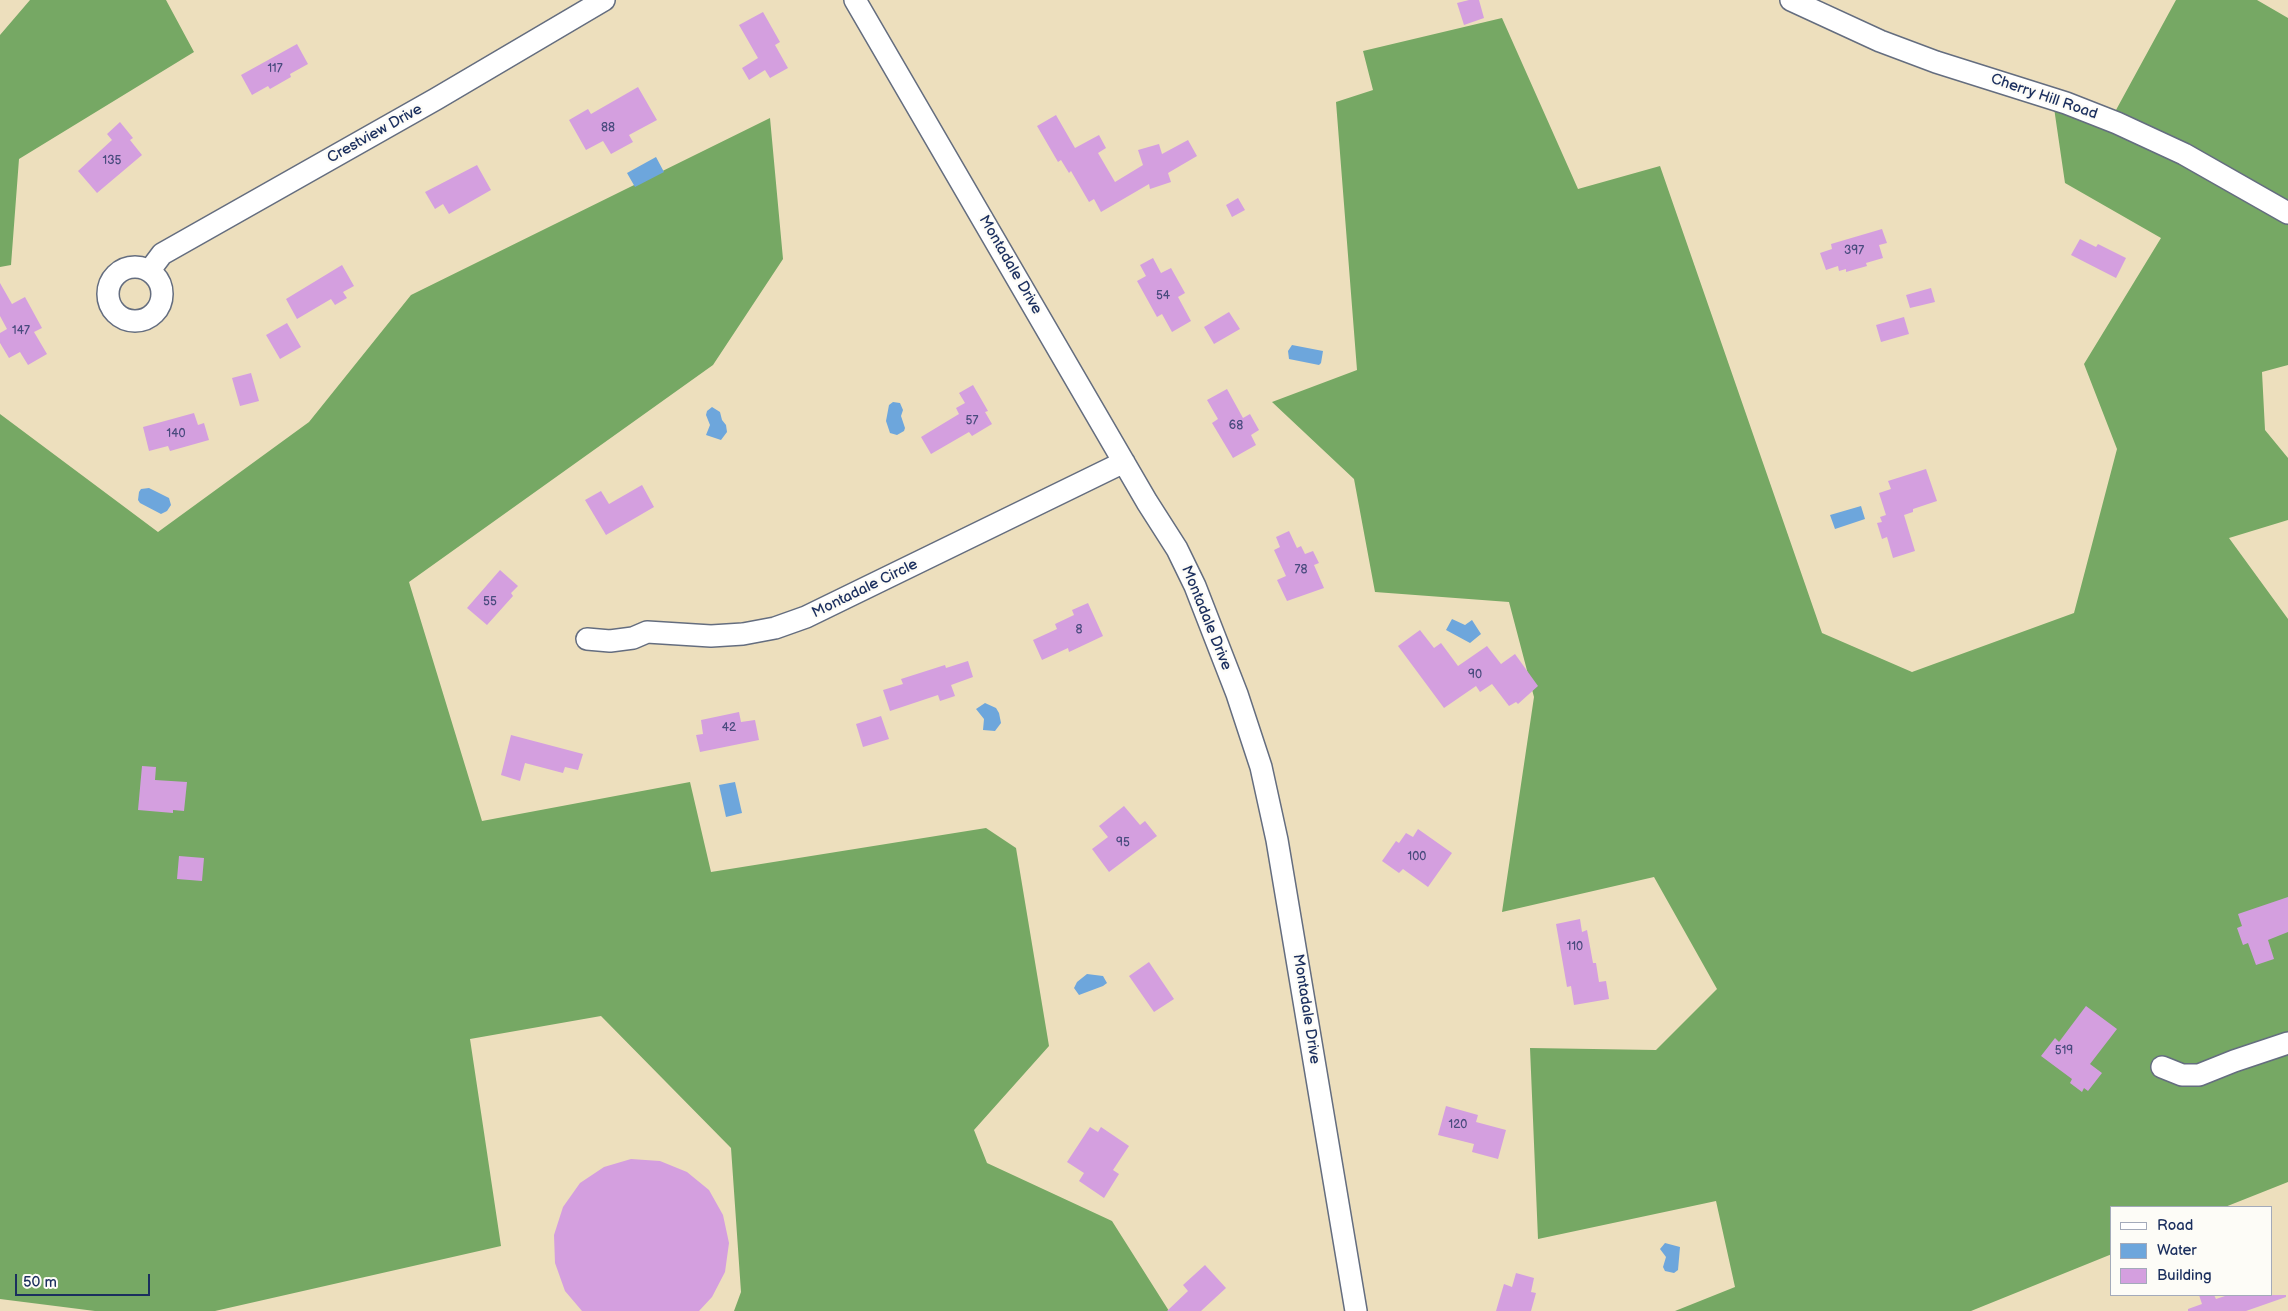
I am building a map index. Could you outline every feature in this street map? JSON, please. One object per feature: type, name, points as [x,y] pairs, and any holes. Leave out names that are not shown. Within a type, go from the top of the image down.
[{"type":"street","name":"Crestview Drive","points":[[150,270],[162,254],[436,99],[604,0]]},
{"type":"street","name":"Montadale Drive","points":[[855,0],[1124,462],[1177,549],[1194,586],[1237,694],[1261,767],[1288,900],[1356,1311]]},
{"type":"street","name":"Cherry Hill Road","points":[[1791,0],[1889,44],[1936,62],[2066,103],[2117,123],[2184,154],[2288,213]]},
{"type":"street","name":"Montadale Circle","points":[[587,639],[610,641],[633,638],[647,632],[711,636],[744,634],[775,628],[806,618],[1124,462]]},
{"type":"street","points":[[2162,1067],[2182,1075],[2199,1075],[2288,1043]]},
{"type":"green space","points":[[30,0],[166,0],[194,52],[19,159],[11,265],[0,267],[0,35]]},
{"type":"green space","points":[[2176,0],[2257,0],[2288,18],[2288,365],[2262,372],[2265,430],[2288,458],[2288,520],[2229,538],[2288,619],[2288,1182],[2228,1206],[2110,1206],[2110,1255],[1971,1311],[1675,1311],[1735,1287],[1716,1201],[1538,1239],[1530,1048],[1656,1050],[1717,989],[1654,877],[1502,912],[1534,697],[1509,602],[1375,592],[1354,479],[1272,402],[1357,370],[1336,102],[1373,90],[1363,51],[1502,18],[1578,189],[1660,166],[1822,633],[1912,672],[2074,613],[2117,449],[2084,364],[2161,238],[2065,183],[2053,101],[2110,121]]},
{"type":"green space","points":[[770,118],[783,259],[713,365],[409,582],[482,821],[690,782],[711,872],[986,828],[1016,848],[1049,1046],[974,1130],[987,1163],[1112,1221],[1169,1311],[734,1311],[741,1292],[731,1148],[601,1016],[470,1039],[501,1246],[215,1311],[95,1311],[0,1299],[0,414],[158,532],[309,422],[411,295]]},
{"type":"water","points":[[656,157],[664,172],[635,187],[627,173]]},
{"type":"water","points":[[1292,345],[1323,351],[1321,363],[1319,365],[1289,359],[1288,351]]},
{"type":"water","points":[[893,402],[900,403],[903,410],[901,416],[905,428],[904,431],[897,435],[890,433],[886,421],[889,405]]},
{"type":"water","points":[[712,407],[720,412],[722,420],[726,425],[727,432],[721,440],[706,435],[710,425],[706,415],[707,411]]},
{"type":"water","points":[[149,488],[169,498],[171,505],[167,511],[161,514],[140,503],[138,500],[139,492],[141,489]]},
{"type":"water","points":[[1861,506],[1865,519],[1835,529],[1830,515]]},
{"type":"water","points":[[1452,619],[1465,625],[1472,620],[1481,634],[1470,643],[1446,630]]},
{"type":"water","points":[[985,703],[996,708],[999,713],[1001,723],[995,731],[983,730],[984,719],[976,709]]},
{"type":"water","points":[[735,782],[742,813],[726,817],[719,785]]},
{"type":"water","points":[[1087,974],[1103,976],[1107,983],[1079,995],[1074,988],[1077,982]]},
{"type":"water","points":[[1665,1243],[1680,1247],[1678,1270],[1674,1273],[1665,1271],[1663,1267],[1666,1257],[1660,1249]]},
{"type":"building","points":[[1479,0],[1484,18],[1464,25],[1457,3]]},
{"type":"building","points":[[763,12],[780,42],[775,45],[788,68],[770,78],[765,70],[749,80],[742,68],[758,58],[739,25]]},
{"type":"building","points":[[297,44],[308,64],[290,74],[291,77],[270,89],[268,86],[252,95],[241,75]]},
{"type":"building","points":[[638,87],[657,120],[629,135],[633,142],[611,154],[603,141],[586,150],[569,120],[588,109],[591,114]]},
{"type":"building","points":[[1056,115],[1075,148],[1099,135],[1106,148],[1098,153],[1115,182],[1143,165],[1138,150],[1159,144],[1162,154],[1188,140],[1197,156],[1168,173],[1171,182],[1150,189],[1149,184],[1101,212],[1094,199],[1089,202],[1071,171],[1069,173],[1061,160],[1058,162],[1037,126]]},
{"type":"building","points":[[120,122],[133,138],[130,140],[142,155],[97,193],[78,171],[112,140],[107,134]]},
{"type":"building","points":[[477,165],[491,190],[449,214],[443,204],[435,209],[425,192]]},
{"type":"building","points":[[1238,198],[1245,210],[1232,217],[1226,205]]},
{"type":"building","points":[[1882,229],[1887,243],[1879,245],[1883,258],[1866,263],[1867,266],[1846,272],[1846,269],[1839,271],[1838,266],[1826,270],[1820,253],[1832,249],[1831,244]]},
{"type":"building","points":[[2080,239],[2096,247],[2098,244],[2126,258],[2116,278],[2071,255]]},
{"type":"building","points":[[1153,258],[1161,273],[1171,268],[1185,293],[1178,297],[1191,321],[1172,332],[1162,314],[1157,317],[1137,281],[1146,276],[1140,265]]},
{"type":"building","points":[[342,265],[354,286],[343,292],[347,298],[335,305],[331,299],[297,319],[286,299]]},
{"type":"building","points":[[0,283],[12,304],[25,297],[42,328],[34,332],[47,354],[28,365],[20,352],[9,358],[0,343],[0,333],[7,329],[0,316]]},
{"type":"building","points":[[1931,288],[1935,302],[1910,308],[1906,295]]},
{"type":"building","points":[[1229,312],[1240,329],[1214,344],[1204,327]]},
{"type":"building","points":[[1904,317],[1909,334],[1881,342],[1876,325]]},
{"type":"building","points":[[287,323],[301,347],[280,359],[266,335]]},
{"type":"building","points":[[251,373],[259,401],[240,406],[232,378]]},
{"type":"building","points":[[973,385],[988,411],[985,412],[992,424],[972,436],[969,432],[931,454],[921,437],[959,414],[956,408],[965,403],[959,393]]},
{"type":"building","points":[[1227,389],[1243,418],[1250,414],[1259,430],[1251,435],[1256,445],[1233,458],[1212,423],[1218,419],[1207,400]]},
{"type":"building","points":[[194,413],[198,425],[204,423],[209,440],[170,451],[168,446],[149,451],[143,427]]},
{"type":"building","points":[[1926,469],[1937,501],[1913,509],[1913,512],[1904,515],[1915,551],[1893,558],[1887,537],[1882,539],[1877,523],[1882,522],[1880,517],[1886,515],[1879,493],[1891,489],[1888,481]]},
{"type":"building","points":[[642,485],[654,507],[606,535],[585,500],[601,491],[609,504]]},
{"type":"building","points":[[1289,531],[1297,548],[1301,546],[1305,554],[1313,551],[1319,563],[1314,565],[1324,588],[1287,601],[1277,580],[1286,576],[1274,550],[1280,547],[1276,537]]},
{"type":"building","points":[[500,570],[518,586],[511,593],[513,596],[487,625],[467,608]]},
{"type":"building","points":[[1088,603],[1103,636],[1069,652],[1068,648],[1042,660],[1033,640],[1057,629],[1055,624],[1074,615],[1072,610]]},
{"type":"building","points":[[1420,630],[1434,648],[1441,643],[1458,666],[1487,646],[1501,664],[1515,654],[1538,686],[1518,704],[1516,702],[1509,706],[1492,684],[1480,692],[1476,686],[1444,708],[1398,646]]},
{"type":"building","points":[[968,661],[973,677],[951,685],[955,696],[940,701],[938,695],[890,711],[883,690],[903,684],[901,679],[945,665],[946,668]]},
{"type":"building","points":[[739,712],[741,722],[755,720],[759,740],[700,752],[696,735],[703,734],[701,720]]},
{"type":"building","points":[[881,716],[889,739],[863,747],[856,724]]},
{"type":"building","points":[[511,735],[583,754],[578,770],[565,767],[563,773],[525,763],[520,781],[501,775]]},
{"type":"building","points":[[142,766],[156,767],[155,780],[187,782],[184,811],[173,810],[173,813],[138,810]]},
{"type":"building","points":[[1124,806],[1140,825],[1145,821],[1157,836],[1109,872],[1092,849],[1108,837],[1099,826]]},
{"type":"building","points":[[1418,829],[1452,853],[1428,887],[1403,869],[1399,873],[1382,861],[1396,841],[1399,843],[1406,833],[1413,837]]},
{"type":"building","points":[[179,856],[204,858],[202,881],[177,879]]},
{"type":"building","points":[[2288,897],[2288,932],[2268,940],[2274,959],[2256,965],[2248,943],[2243,945],[2237,928],[2242,926],[2238,914]]},
{"type":"building","points":[[1580,919],[1582,932],[1587,930],[1593,963],[1596,963],[1599,982],[1606,981],[1609,999],[1574,1005],[1571,986],[1567,987],[1556,924]]},
{"type":"building","points":[[1149,962],[1174,999],[1154,1012],[1129,976]]},
{"type":"building","points":[[2086,1006],[2117,1029],[2090,1064],[2102,1073],[2088,1091],[2084,1088],[2082,1092],[2070,1083],[2072,1079],[2041,1056],[2055,1038],[2059,1042]]},
{"type":"building","points":[[1446,1106],[1478,1115],[1476,1122],[1506,1130],[1498,1159],[1472,1152],[1474,1144],[1438,1135]]},
{"type":"building","points":[[1090,1127],[1098,1132],[1101,1127],[1129,1146],[1113,1170],[1119,1174],[1104,1198],[1079,1181],[1084,1173],[1067,1162]]},
{"type":"building","points":[[631,1159],[660,1161],[687,1172],[709,1190],[723,1215],[729,1243],[725,1272],[712,1297],[699,1311],[582,1311],[565,1291],[555,1263],[554,1235],[563,1207],[580,1183],[604,1167]]},
{"type":"building","points":[[1205,1265],[1226,1288],[1201,1311],[1167,1311],[1188,1291],[1183,1285]]},
{"type":"building","points":[[1516,1273],[1534,1278],[1531,1292],[1536,1293],[1531,1311],[1496,1311],[1504,1284],[1512,1287]]},
{"type":"building","points":[[2286,1295],[2286,1297],[2246,1311],[2188,1311],[2188,1309],[2202,1304],[2199,1296],[2214,1296],[2216,1299],[2225,1296]]}]
